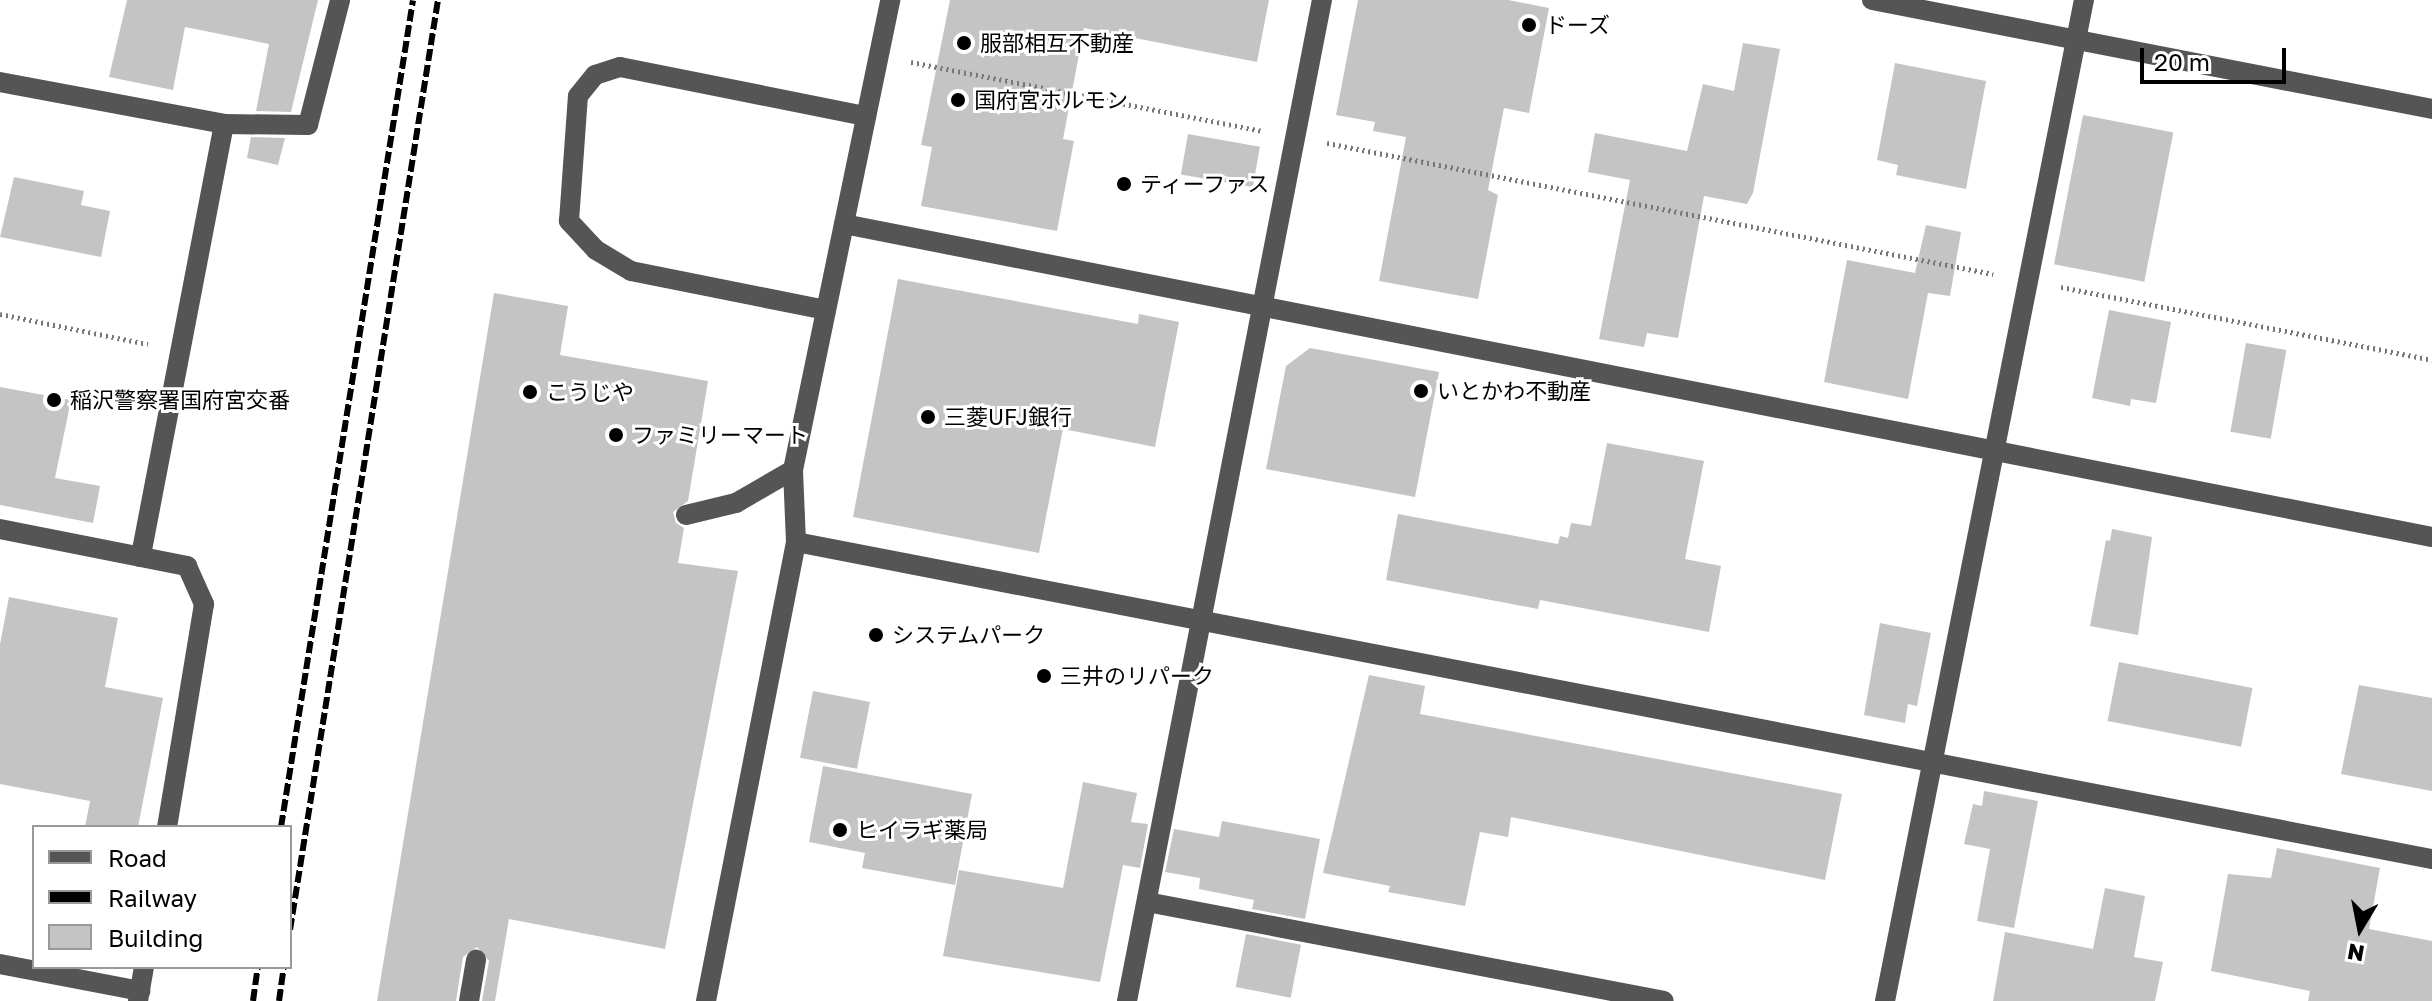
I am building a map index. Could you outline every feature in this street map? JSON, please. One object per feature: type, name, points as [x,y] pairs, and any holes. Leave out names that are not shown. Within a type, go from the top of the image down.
[{"type":"street","points":[[0,82],[224,124],[308,125],[340,0]]},
{"type":"street","points":[[706,1001],[796,542],[793,470],[890,0]]},
{"type":"street","points":[[1127,1001],[1322,0]]},
{"type":"street","points":[[1872,0],[2432,109]]},
{"type":"street","points":[[1885,1001],[2084,0]]},
{"type":"street","points":[[826,310],[631,271],[596,250],[569,221],[578,96],[595,75],[620,67],[866,116]]},
{"type":"street","points":[[141,557],[224,124]]},
{"type":"street","points":[[844,224],[2432,537]]},
{"type":"street","points":[[686,515],[736,503],[793,470]]},
{"type":"street","points":[[0,529],[187,566],[204,604],[167,825]]},
{"type":"street","points":[[796,542],[1202,618],[2432,859]]},
{"type":"street","points":[[1147,902],[1664,1001]]},
{"type":"street","points":[[469,1001],[476,960]]},
{"type":"street","points":[[0,964],[139,996],[144,969]]},
{"type":"path","points":[[879,56],[2432,360]]},
{"type":"path","points":[[0,314],[180,350]]},
{"type":"building","points":[[127,0],[318,0],[291,112],[256,111],[269,44],[185,27],[173,90],[109,77]]},
{"type":"building","points":[[950,0],[1269,0],[1257,62],[1084,28],[1063,139],[1074,141],[1057,231],[921,206],[932,147],[921,145]]},
{"type":"building","points":[[1358,0],[1508,0],[1549,8],[1529,113],[1504,108],[1488,190],[1498,195],[1478,299],[1379,281],[1406,137],[1373,131],[1375,122],[1336,115]]},
{"type":"building","points":[[1743,43],[1780,49],[1753,193],[1747,204],[1704,196],[1678,338],[1647,333],[1644,347],[1599,339],[1630,180],[1588,172],[1595,133],[1687,151],[1703,84],[1734,91]]},
{"type":"building","points":[[1895,63],[1986,81],[1966,189],[1896,175],[1898,165],[1877,160]]},
{"type":"building","points":[[2083,115],[2173,133],[2144,282],[2054,264]]},
{"type":"building","points":[[1188,134],[1260,147],[1253,187],[1181,174]]},
{"type":"building","points":[[251,137],[285,138],[278,165],[247,158]]},
{"type":"building","points":[[14,177],[84,191],[81,205],[110,211],[101,257],[0,237]]},
{"type":"building","points":[[1926,225],[1961,232],[1950,296],[1928,293],[1908,399],[1824,382],[1847,260],[1915,273]]},
{"type":"building","points":[[898,279],[1138,324],[1139,314],[1179,322],[1155,447],[1063,429],[1039,553],[853,517]]},
{"type":"building","points":[[494,293],[568,306],[560,355],[708,381],[688,501],[673,512],[676,523],[684,528],[678,563],[738,571],[665,949],[509,919],[495,1001],[482,1001],[489,961],[477,947],[463,957],[456,1001],[377,1001]]},
{"type":"building","points":[[2109,310],[2171,322],[2156,403],[2131,399],[2130,406],[2092,398]]},
{"type":"building","points":[[2246,343],[2286,350],[2271,439],[2230,432]]},
{"type":"building","points":[[1310,348],[1439,372],[1415,497],[1266,469],[1286,366]]},
{"type":"building","points":[[0,387],[71,400],[55,478],[100,486],[93,523],[0,505]]},
{"type":"building","points":[[1607,443],[1704,461],[1685,559],[1721,566],[1709,632],[1540,600],[1538,609],[1386,580],[1398,514],[1558,544],[1560,536],[1568,538],[1571,523],[1591,526]]},
{"type":"building","points":[[2112,529],[2152,537],[2138,635],[2090,626],[2106,540],[2110,541]]},
{"type":"building","points":[[9,597],[118,618],[105,687],[163,698],[138,825],[85,825],[90,801],[0,784],[0,644]]},
{"type":"building","points":[[1880,623],[1931,633],[1917,706],[1908,704],[1905,723],[1864,715]]},
{"type":"building","points":[[2119,662],[2253,688],[2241,747],[2108,721]]},
{"type":"building","points":[[1369,675],[1425,686],[1420,714],[1842,794],[1825,880],[1511,817],[1508,837],[1480,832],[1465,906],[1388,892],[1390,886],[1323,873]]},
{"type":"building","points":[[2359,685],[2432,698],[2432,791],[2341,774]]},
{"type":"building","points":[[813,691],[870,702],[857,769],[800,758]]},
{"type":"building","points":[[823,766],[972,794],[955,885],[862,868],[865,853],[809,842]]},
{"type":"building","points":[[1083,782],[1137,793],[1131,822],[1148,824],[1140,868],[1123,865],[1100,982],[943,956],[959,870],[1063,888]]},
{"type":"building","points":[[1984,791],[2038,801],[2014,928],[1977,921],[1990,849],[1964,844],[1973,804],[1982,806]]},
{"type":"building","points":[[1222,821],[1320,839],[1305,919],[1252,909],[1254,900],[1199,889],[1200,878],[1165,872],[1174,829],[1219,837]]},
{"type":"building","points":[[2277,848],[2380,868],[2369,929],[2432,941],[2432,1001],[2308,1001],[2310,991],[2211,971],[2228,874],[2271,878]]},
{"type":"building","points":[[2105,888],[2145,896],[2134,957],[2163,962],[2155,1001],[1993,1001],[2005,932],[2093,949]]},
{"type":"building","points":[[1246,934],[1301,945],[1291,998],[1236,987]]},
{"type":"railway","points":[[281,825],[413,0]]},
{"type":"railway","points":[[292,917],[438,0]]},
{"type":"railway","points":[[253,1001],[258,969]]},
{"type":"railway","points":[[279,1001],[284,969]]},
{"type":"place","name":"ドーズ","points":[[1529,25]]},
{"type":"place","name":"服部相互不動産","points":[[964,43]]},
{"type":"place","name":"国府宮ホルモン","points":[[958,100]]},
{"type":"place","name":"ティーファス","points":[[1124,184]]},
{"type":"place","name":"いとかわ不動産","points":[[1421,391]]},
{"type":"place","name":"こうじや","points":[[530,392]]},
{"type":"place","name":"稲沢警察署国府宮交番","points":[[54,400]]},
{"type":"place","name":"三菱UFJ銀行","points":[[928,417]]},
{"type":"place","name":"ファミリーマート","points":[[616,435]]},
{"type":"place","name":"システムパーク","points":[[876,635]]},
{"type":"place","name":"三井のリパーク","points":[[1044,676]]},
{"type":"place","name":"ヒイラギ薬局","points":[[840,830]]}]
